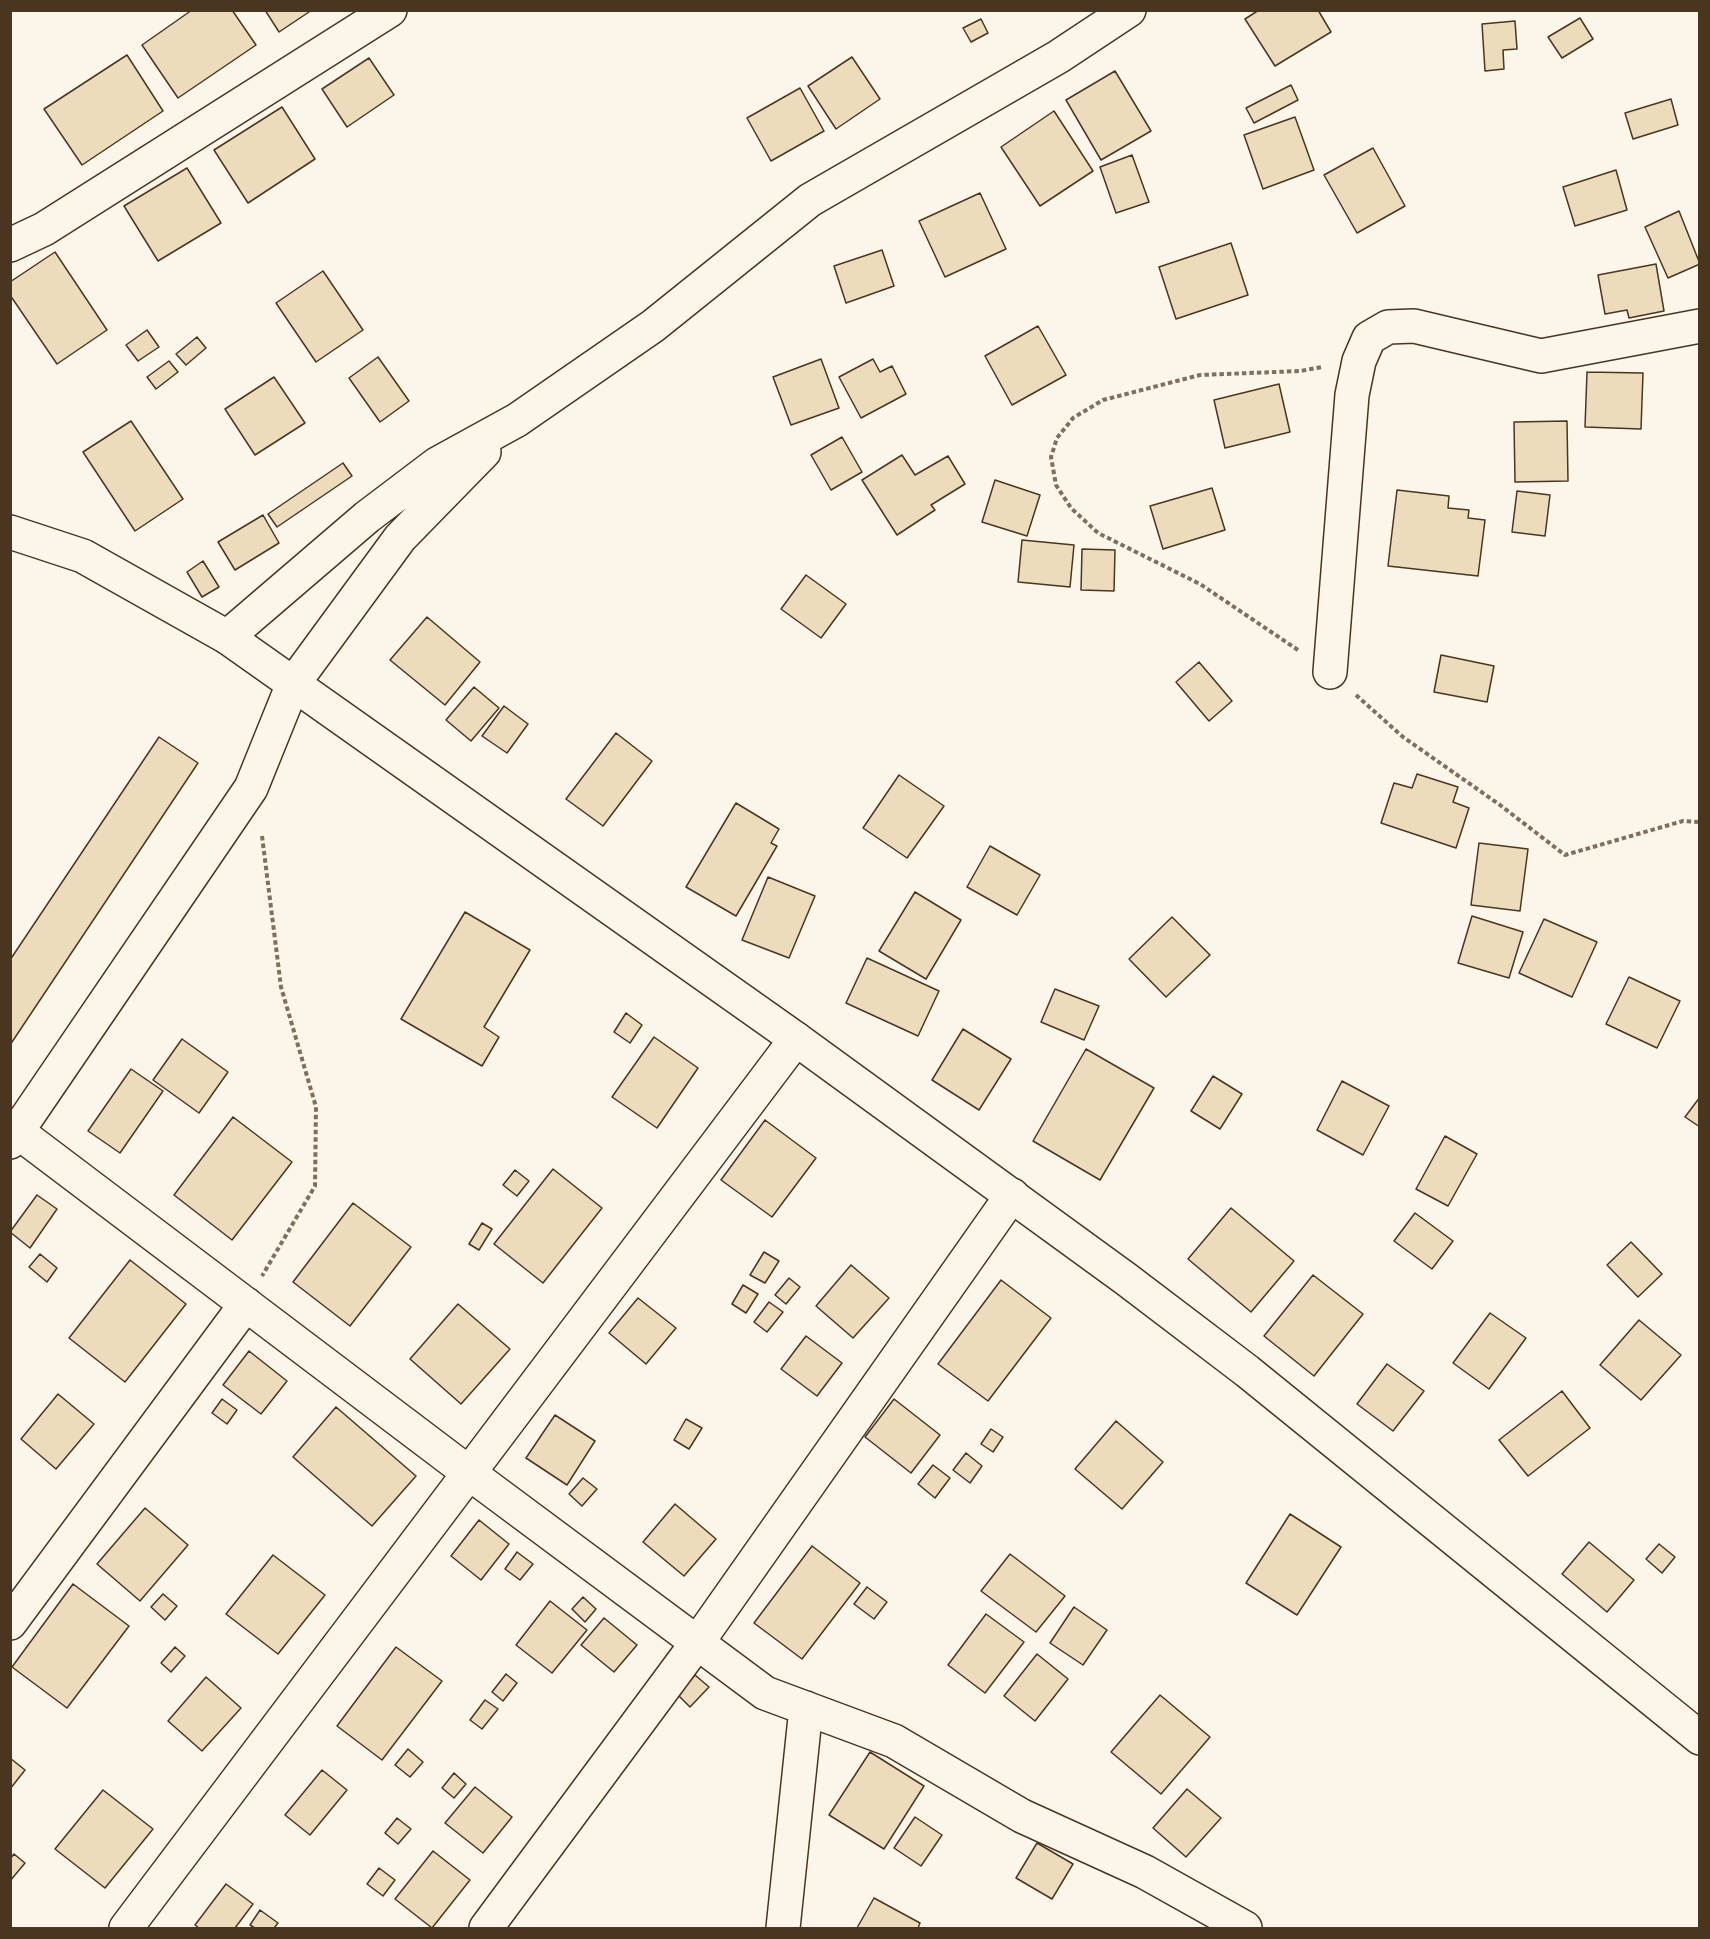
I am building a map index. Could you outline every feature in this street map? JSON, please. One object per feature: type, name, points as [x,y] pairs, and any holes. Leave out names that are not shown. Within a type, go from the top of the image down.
[{"type":"street","points":[[10,245],[44,229],[390,10]]},
{"type":"street","points":[[227,638],[385,504],[437,464],[516,420],[653,326],[810,200],[1058,57],[1129,10]]},
{"type":"street","points":[[1330,672],[1352,395],[1359,361],[1369,338],[1388,327],[1414,326],[1541,356],[1700,326]]},
{"type":"street","points":[[516,420],[400,538],[293,684],[251,788],[13,1133],[246,1304],[765,1693],[894,1741],[1022,1816],[1145,1872],[1245,1929]]},
{"type":"street","points":[[10,532],[82,556],[227,638],[796,1040],[1012,1195],[1247,1371],[1700,1738]]},
{"type":"street","points":[[126,1929],[796,1040]]},
{"type":"street","points":[[486,1929],[697,1643],[1012,1195]]},
{"type":"street","points":[[10,1623],[246,1304]]},
{"type":"street","points":[[783,1929],[806,1708]]},
{"type":"path","points":[[246,1304],[315,1186],[316,1107],[281,987],[266,856],[251,788]]},
{"type":"building","points":[[192,10],[232,10],[256,45],[178,98],[142,45]]},
{"type":"building","points":[[265,10],[312,10],[279,32]]},
{"type":"building","points":[[1259,10],[1318,10],[1331,32],[1275,66],[1245,19]]},
{"type":"building","points":[[1580,18],[1593,39],[1562,58],[1548,37]]},
{"type":"building","points":[[981,19],[988,33],[971,42],[963,28]]},
{"type":"building","points":[[1515,21],[1517,49],[1503,50],[1504,69],[1485,71],[1482,24]]},
{"type":"building","points":[[127,55],[163,111],[82,165],[44,109]]},
{"type":"building","points":[[852,57],[880,99],[836,129],[808,86]]},
{"type":"building","points":[[369,58],[394,95],[347,127],[322,89]]},
{"type":"building","points":[[1115,71],[1151,131],[1101,160],[1066,100]]},
{"type":"building","points":[[1291,85],[1298,100],[1254,123],[1246,108]]},
{"type":"building","points":[[800,88],[824,131],[771,161],[747,118]]},
{"type":"building","points":[[1671,99],[1678,125],[1633,139],[1625,113]]},
{"type":"building","points":[[282,107],[315,159],[248,203],[214,150]]},
{"type":"building","points":[[1054,111],[1093,171],[1040,206],[1001,147]]},
{"type":"building","points":[[1295,117],[1314,170],[1263,189],[1244,135]]},
{"type":"building","points":[[1373,148],[1405,206],[1357,233],[1324,175]]},
{"type":"building","points":[[1132,155],[1149,202],[1116,213],[1100,167]]},
{"type":"building","points":[[187,168],[221,223],[158,261],[124,206]]},
{"type":"building","points":[[1616,170],[1627,210],[1575,226],[1563,187]]},
{"type":"building","points":[[980,193],[1006,249],[945,277],[919,221]]},
{"type":"building","points":[[1679,211],[1700,264],[1668,278],[1645,227]]},
{"type":"building","points":[[1231,243],[1248,295],[1176,319],[1159,267]]},
{"type":"building","points":[[882,250],[894,286],[846,303],[834,266]]},
{"type":"building","points":[[55,252],[107,330],[57,364],[10,295],[10,282]]},
{"type":"building","points":[[1656,264],[1664,311],[1629,318],[1627,310],[1605,314],[1598,275]]},
{"type":"building","points":[[323,271],[363,330],[316,362],[276,303]]},
{"type":"building","points":[[1038,326],[1066,375],[1012,405],[985,356]]},
{"type":"building","points":[[147,330],[159,347],[138,361],[126,345]]},
{"type":"building","points":[[197,337],[206,348],[186,365],[176,354]]},
{"type":"building","points":[[378,357],[409,401],[380,422],[349,378]]},
{"type":"building","points":[[821,359],[839,408],[791,425],[773,377]]},
{"type":"building","points":[[873,359],[880,372],[892,366],[906,394],[861,418],[839,377]]},
{"type":"building","points":[[169,361],[178,372],[156,389],[147,377]]},
{"type":"building","points":[[1587,372],[1643,373],[1641,429],[1585,427]]},
{"type":"building","points":[[274,377],[305,423],[255,455],[225,409]]},
{"type":"building","points":[[1279,384],[1290,432],[1225,448],[1214,400]]},
{"type":"building","points":[[131,421],[183,499],[135,531],[83,452]]},
{"type":"building","points":[[1567,421],[1568,481],[1515,482],[1514,422]]},
{"type":"building","points":[[842,437],[862,472],[831,490],[811,455]]},
{"type":"building","points":[[902,455],[915,475],[948,456],[965,484],[931,505],[935,510],[897,535],[862,480]]},
{"type":"building","points":[[343,463],[352,476],[277,527],[268,514]]},
{"type":"building","points":[[995,480],[1040,495],[1027,536],[982,522]]},
{"type":"building","points":[[1212,488],[1225,530],[1163,549],[1150,506]]},
{"type":"building","points":[[1397,490],[1449,496],[1448,508],[1469,510],[1468,518],[1485,520],[1478,576],[1388,566]]},
{"type":"building","points":[[1517,491],[1550,495],[1545,536],[1512,532]]},
{"type":"building","points":[[263,515],[279,543],[235,570],[218,542]]},
{"type":"building","points":[[1022,540],[1074,545],[1070,587],[1018,582]]},
{"type":"building","points":[[1082,549],[1115,550],[1114,591],[1081,590]]},
{"type":"building","points":[[203,561],[219,587],[202,597],[187,572]]},
{"type":"building","points":[[806,575],[846,604],[821,638],[781,609]]},
{"type":"building","points":[[427,617],[480,662],[445,705],[390,660]]},
{"type":"building","points":[[1441,655],[1494,666],[1487,702],[1434,692]]},
{"type":"building","points":[[1199,662],[1232,701],[1209,721],[1176,682]]},
{"type":"building","points":[[474,687],[499,708],[471,741],[446,720]]},
{"type":"building","points":[[504,706],[528,724],[507,753],[482,736]]},
{"type":"building","points":[[616,733],[652,761],[603,826],[566,799]]},
{"type":"building","points":[[159,737],[198,763],[10,1045],[10,960]]},
{"type":"building","points":[[1417,774],[1458,787],[1453,802],[1469,808],[1456,848],[1381,823],[1394,783],[1412,788]]},
{"type":"building","points":[[899,775],[944,806],[907,858],[863,828]]},
{"type":"building","points":[[736,803],[779,829],[771,843],[777,846],[736,916],[686,887]]},
{"type":"building","points":[[1479,843],[1528,849],[1520,911],[1471,905]]},
{"type":"building","points":[[990,846],[1040,875],[1017,915],[967,887]]},
{"type":"building","points":[[768,877],[815,896],[789,958],[742,940]]},
{"type":"building","points":[[915,892],[961,920],[926,979],[879,951]]},
{"type":"building","points":[[465,912],[530,950],[484,1027],[499,1037],[482,1066],[401,1019]]},
{"type":"building","points":[[1472,916],[1523,932],[1509,978],[1458,963]]},
{"type":"building","points":[[1172,917],[1210,955],[1166,997],[1129,959]]},
{"type":"building","points":[[1544,919],[1597,942],[1572,997],[1519,973]]},
{"type":"building","points":[[867,958],[939,991],[918,1036],[846,1003]]},
{"type":"building","points":[[1629,977],[1680,1001],[1657,1048],[1606,1024]]},
{"type":"building","points":[[1055,989],[1099,1006],[1084,1040],[1041,1022]]},
{"type":"building","points":[[626,1013],[642,1025],[630,1043],[614,1032]]},
{"type":"building","points":[[963,1029],[1011,1059],[979,1110],[932,1080]]},
{"type":"building","points":[[654,1037],[698,1068],[657,1128],[612,1097]]},
{"type":"building","points":[[182,1039],[228,1072],[199,1113],[153,1080]]},
{"type":"building","points":[[1086,1049],[1154,1088],[1100,1180],[1033,1141]]},
{"type":"building","points":[[131,1069],[163,1091],[120,1153],[88,1131]]},
{"type":"building","points":[[1213,1076],[1242,1094],[1220,1129],[1191,1111]]},
{"type":"building","points":[[1342,1081],[1389,1106],[1363,1155],[1317,1130]]},
{"type":"building","points":[[1700,1097],[1700,1127],[1685,1117]]},
{"type":"building","points":[[233,1117],[292,1162],[232,1240],[174,1195]]},
{"type":"building","points":[[765,1120],[816,1158],[772,1217],[721,1180]]},
{"type":"building","points":[[1445,1136],[1477,1154],[1448,1206],[1416,1189]]},
{"type":"building","points":[[553,1169],[602,1208],[543,1283],[494,1244]]},
{"type":"building","points":[[515,1170],[529,1181],[517,1196],[503,1185]]},
{"type":"building","points":[[37,1195],[57,1209],[30,1248],[10,1232]]},
{"type":"building","points":[[353,1203],[411,1247],[350,1326],[293,1282]]},
{"type":"building","points":[[1231,1208],[1294,1261],[1251,1312],[1188,1259]]},
{"type":"building","points":[[1415,1213],[1453,1241],[1432,1269],[1394,1241]]},
{"type":"building","points":[[482,1223],[492,1229],[479,1250],[469,1244]]},
{"type":"building","points":[[1631,1242],[1662,1274],[1638,1297],[1607,1265]]},
{"type":"building","points":[[764,1252],[779,1261],[765,1283],[750,1275]]},
{"type":"building","points":[[40,1254],[57,1268],[47,1282],[29,1267]]},
{"type":"building","points":[[130,1260],[186,1304],[125,1382],[69,1338]]},
{"type":"building","points":[[851,1265],[889,1298],[853,1338],[816,1306]]},
{"type":"building","points":[[1313,1275],[1363,1314],[1314,1376],[1264,1336]]},
{"type":"building","points":[[789,1278],[800,1287],[786,1304],[775,1295]]},
{"type":"building","points":[[1001,1280],[1051,1318],[988,1401],[938,1364]]},
{"type":"building","points":[[743,1285],[758,1294],[746,1313],[732,1304]]},
{"type":"building","points":[[638,1298],[676,1328],[646,1364],[609,1333]]},
{"type":"building","points":[[769,1302],[783,1312],[767,1332],[754,1322]]},
{"type":"building","points":[[458,1304],[510,1349],[461,1404],[410,1359]]},
{"type":"building","points":[[1490,1313],[1526,1338],[1489,1389],[1453,1363]]},
{"type":"building","points":[[1639,1320],[1681,1355],[1641,1400],[1600,1365]]},
{"type":"building","points":[[806,1336],[842,1363],[817,1396],[781,1369]]},
{"type":"building","points":[[249,1351],[287,1381],[261,1414],[223,1385]]},
{"type":"building","points":[[1387,1364],[1424,1391],[1393,1431],[1357,1404]]},
{"type":"building","points":[[1562,1391],[1590,1428],[1528,1476],[1499,1440]]},
{"type":"building","points":[[58,1394],[94,1424],[56,1469],[21,1439]]},
{"type":"building","points":[[222,1399],[237,1410],[227,1424],[212,1413]]},
{"type":"building","points":[[894,1399],[940,1435],[911,1473],[865,1437]]},
{"type":"building","points":[[336,1407],[416,1476],[372,1526],[293,1457]]},
{"type":"building","points":[[555,1415],[595,1441],[567,1485],[526,1458]]},
{"type":"building","points":[[686,1419],[702,1428],[689,1449],[674,1440]]},
{"type":"building","points":[[1116,1421],[1163,1462],[1122,1509],[1075,1469]]},
{"type":"building","points":[[991,1429],[1003,1437],[993,1452],[981,1444]]},
{"type":"building","points":[[966,1453],[982,1466],[970,1483],[953,1470]]},
{"type":"building","points":[[933,1465],[950,1478],[935,1498],[918,1484]]},
{"type":"building","points":[[583,1478],[597,1489],[582,1506],[569,1494]]},
{"type":"building","points":[[675,1504],[716,1539],[684,1576],[643,1542]]},
{"type":"building","points":[[145,1508],[188,1545],[140,1601],[97,1564]]},
{"type":"building","points":[[1290,1514],[1341,1547],[1297,1615],[1246,1583]]},
{"type":"building","points":[[479,1520],[509,1544],[481,1580],[451,1556]]},
{"type":"building","points":[[1589,1542],[1634,1580],[1607,1612],[1562,1574]]},
{"type":"building","points":[[1659,1544],[1675,1557],[1662,1573],[1646,1559]]},
{"type":"building","points":[[812,1546],[860,1583],[802,1659],[754,1623]]},
{"type":"building","points":[[517,1552],[533,1564],[520,1580],[505,1569]]},
{"type":"building","points":[[1010,1554],[1065,1596],[1036,1632],[981,1591]]},
{"type":"building","points":[[273,1555],[325,1595],[278,1654],[226,1614]]},
{"type":"building","points":[[73,1584],[129,1626],[67,1708],[12,1667]]},
{"type":"building","points":[[867,1587],[887,1602],[874,1619],[854,1604]]},
{"type":"building","points":[[163,1594],[177,1606],[165,1620],[151,1607]]},
{"type":"building","points":[[583,1597],[596,1609],[585,1622],[572,1609]]},
{"type":"building","points":[[550,1601],[587,1630],[552,1673],[516,1645]]},
{"type":"building","points":[[1074,1607],[1107,1630],[1083,1665],[1050,1643]]},
{"type":"building","points":[[986,1614],[1024,1642],[985,1693],[948,1665]]},
{"type":"building","points":[[604,1618],[637,1645],[614,1672],[581,1645]]},
{"type":"building","points":[[175,1647],[185,1656],[171,1672],[161,1663]]},
{"type":"building","points":[[396,1647],[442,1681],[382,1760],[337,1726]]},
{"type":"building","points":[[1037,1654],[1068,1679],[1035,1721],[1004,1696]]},
{"type":"building","points":[[506,1674],[517,1683],[503,1701],[492,1692]]},
{"type":"building","points":[[695,1675],[709,1687],[690,1707],[678,1695]]},
{"type":"building","points":[[206,1677],[241,1708],[202,1751],[168,1721]]},
{"type":"building","points":[[1160,1695],[1210,1737],[1161,1794],[1111,1752]]},
{"type":"building","points":[[485,1700],[498,1709],[482,1729],[470,1720]]},
{"type":"building","points":[[408,1749],[423,1762],[410,1777],[395,1765]]},
{"type":"building","points":[[870,1752],[924,1786],[884,1849],[829,1815]]},
{"type":"building","points":[[10,1758],[25,1770],[10,1789]]},
{"type":"building","points":[[322,1770],[347,1790],[310,1835],[285,1815]]},
{"type":"building","points":[[454,1773],[466,1784],[454,1798],[442,1788]]},
{"type":"building","points":[[475,1787],[512,1817],[483,1853],[445,1823]]},
{"type":"building","points":[[1187,1789],[1221,1818],[1186,1857],[1153,1828]]},
{"type":"building","points":[[103,1790],[153,1829],[105,1888],[55,1849]]},
{"type":"building","points":[[915,1817],[942,1835],[921,1866],[894,1848]]},
{"type":"building","points":[[397,1818],[411,1829],[398,1844],[385,1833]]},
{"type":"building","points":[[1037,1843],[1073,1864],[1052,1899],[1016,1878]]},
{"type":"building","points":[[433,1851],[470,1880],[432,1928],[395,1899]]},
{"type":"building","points":[[14,1854],[25,1863],[10,1881],[10,1859]]},
{"type":"building","points":[[379,1868],[395,1880],[383,1896],[367,1884]]},
{"type":"building","points":[[226,1884],[253,1904],[235,1928],[199,1928],[195,1925]]},
{"type":"building","points":[[874,1898],[920,1923],[918,1928],[857,1928]]},
{"type":"building","points":[[260,1910],[278,1923],[274,1928],[255,1928],[250,1925]]}]
